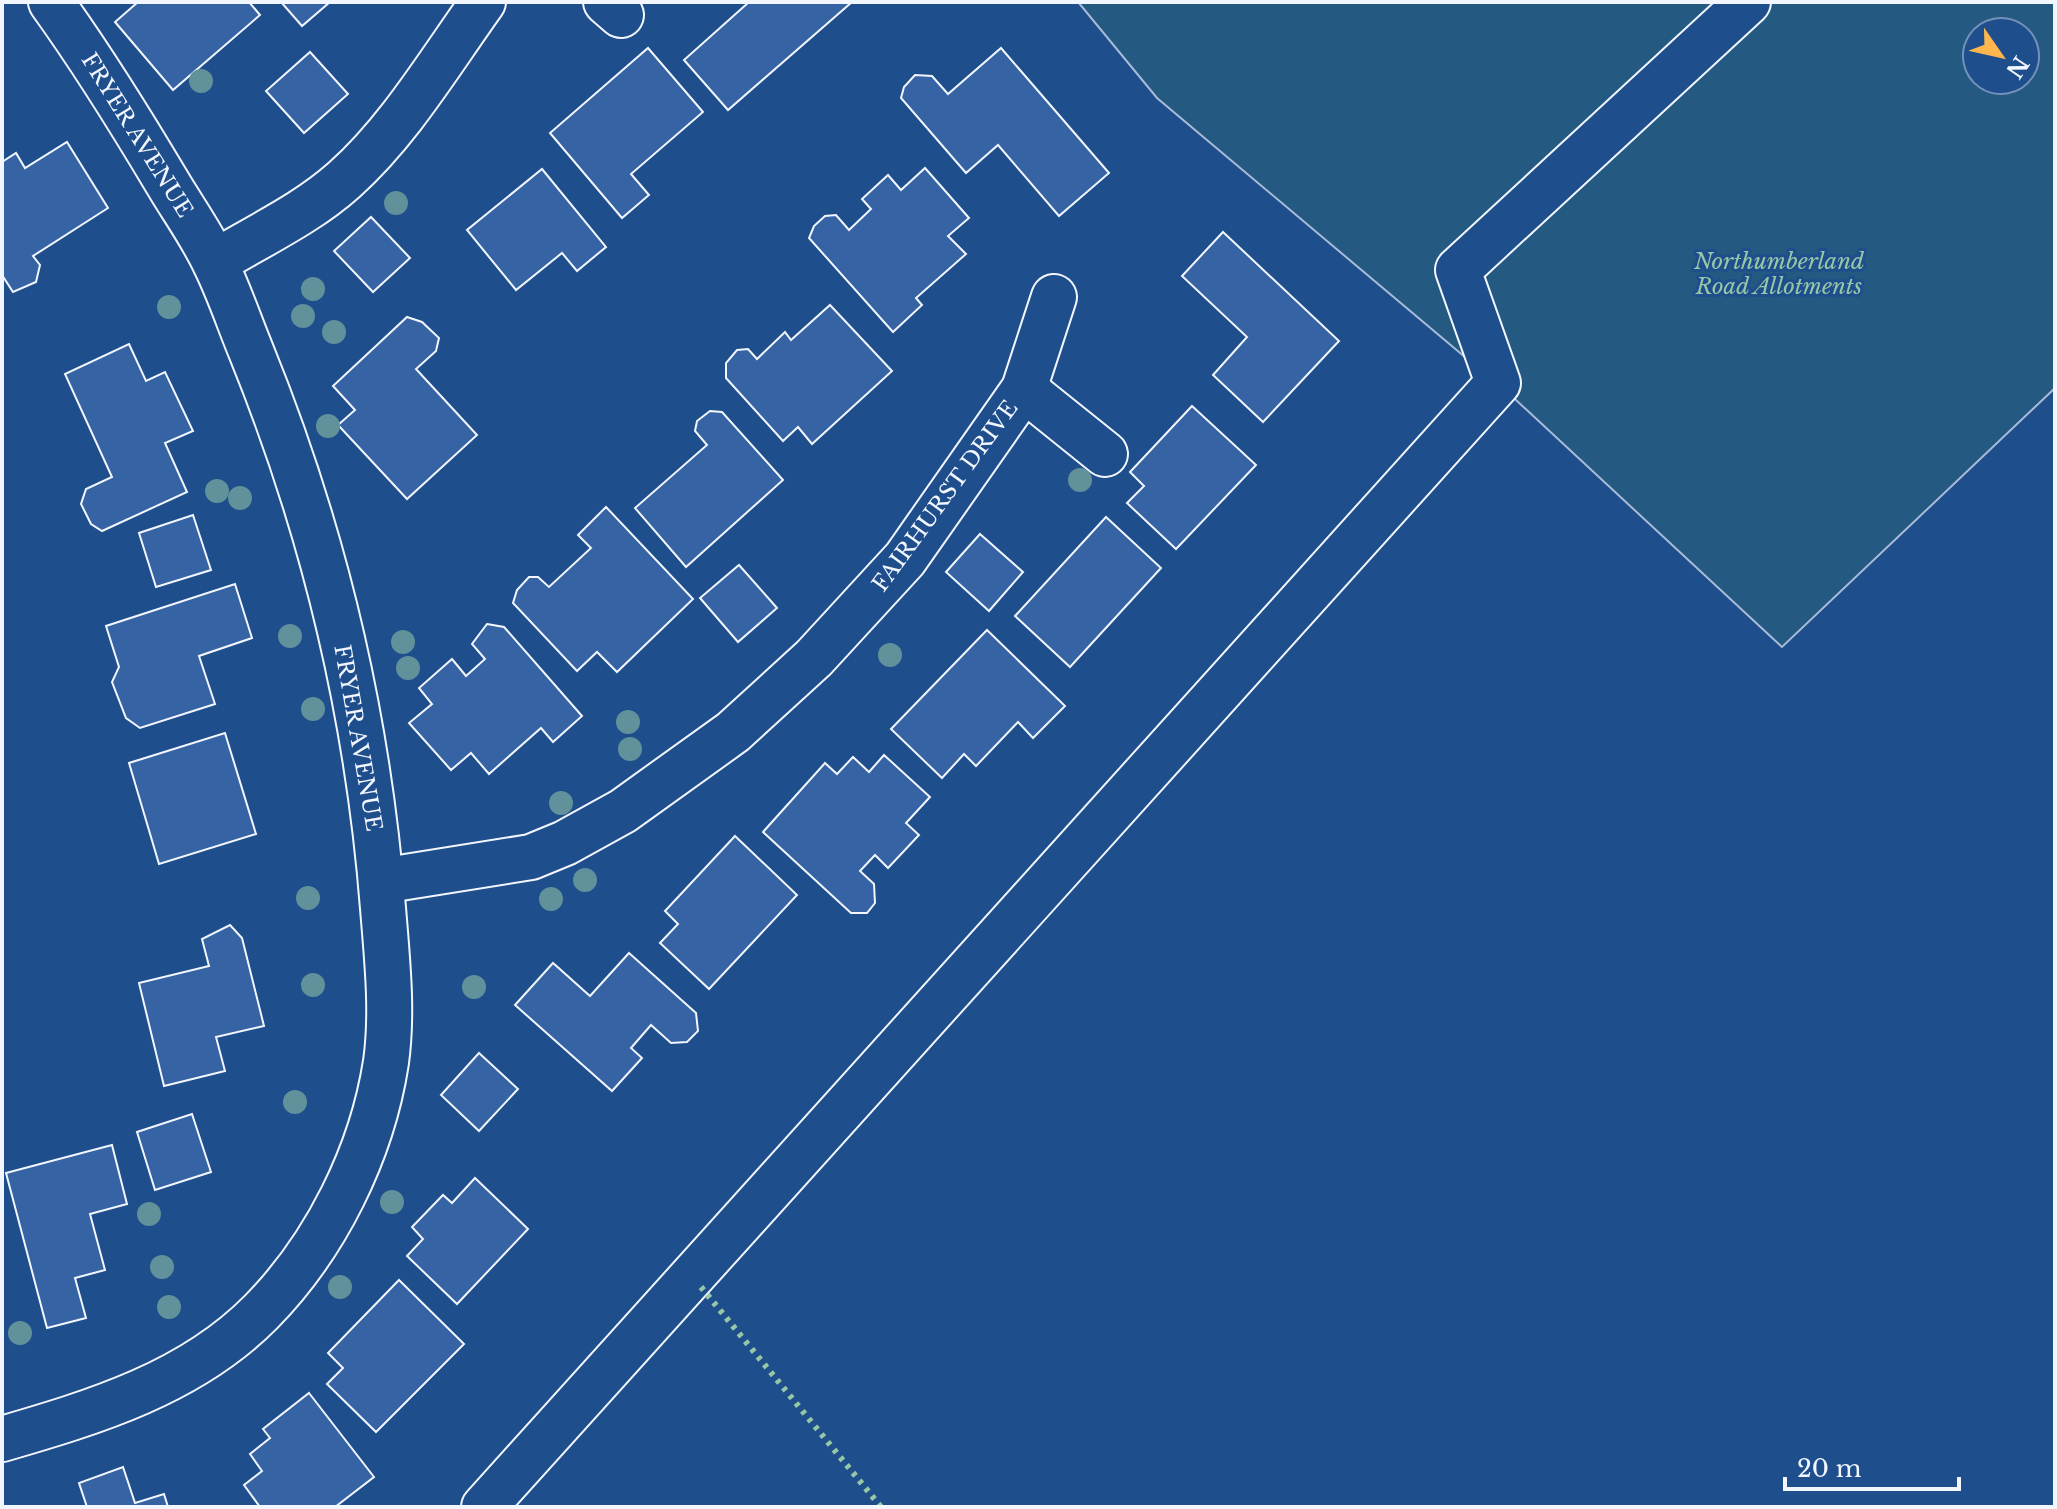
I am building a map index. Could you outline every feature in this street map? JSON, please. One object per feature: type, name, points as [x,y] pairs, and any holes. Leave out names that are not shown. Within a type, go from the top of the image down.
[{"type":"street","name":"FRYER AVENUE","points":[[2,1439],[81,1416],[177,1375],[207,1356],[259,1313],[301,1262],[345,1189],[377,1107],[386,1060],[389,1016],[381,881],[371,784],[324,562],[285,434],[215,262],[103,74],[51,2]]},
{"type":"street","points":[[215,262],[316,202],[344,180],[385,135],[483,2]]},
{"type":"street","points":[[484,1507],[1498,383],[1458,270],[1748,2]]},
{"type":"street","name":"FAIRHURST DRIVE","points":[[381,881],[480,867],[543,852],[623,811],[733,732],[814,658],[905,559],[1024,389],[1054,297]]},
{"type":"street","name":"FAIRHURST DRIVE","points":[[1024,389],[1105,454]]},
{"type":"green space","name":"Northumberland Road Allotments","points":[[1078,2],[2055,2],[2055,388],[1782,647],[1516,400],[1157,98]]},
{"type":"building","points":[[138,2],[249,2],[260,15],[173,90],[115,22]]},
{"type":"building","points":[[281,2],[330,2],[302,26]]},
{"type":"building","points":[[749,2],[852,2],[728,110],[684,60]]},
{"type":"building","points":[[648,48],[703,112],[631,174],[649,195],[622,218],[550,133]]},
{"type":"building","points":[[1001,48],[1109,173],[1059,216],[998,145],[966,173],[901,98],[904,87],[915,75],[932,76],[948,94]]},
{"type":"building","points":[[310,52],[348,94],[304,133],[266,91]]},
{"type":"building","points":[[67,142],[108,208],[33,256],[40,265],[36,282],[13,292],[2,275],[2,162],[16,153],[25,168]]},
{"type":"building","points":[[925,168],[969,218],[948,236],[966,254],[916,298],[922,305],[893,332],[809,238],[814,226],[825,216],[836,215],[849,230],[871,209],[862,199],[888,175],[901,190]]},
{"type":"building","points":[[542,169],[606,247],[577,271],[562,253],[516,290],[467,230]]},
{"type":"building","points":[[371,217],[410,258],[373,292],[334,251]]},
{"type":"building","points":[[1223,232],[1339,341],[1263,422],[1213,375],[1247,337],[1182,276]]},
{"type":"building","points":[[830,305],[892,371],[812,444],[798,427],[783,441],[726,378],[726,363],[737,350],[748,349],[757,359],[785,332],[791,340]]},
{"type":"building","points":[[407,317],[422,322],[439,338],[436,351],[416,369],[477,435],[407,499],[338,425],[355,410],[333,386]]},
{"type":"building","points":[[129,344],[146,381],[165,372],[193,431],[165,443],[187,492],[102,531],[91,524],[81,504],[86,489],[112,477],[65,374]]},
{"type":"building","points":[[1192,406],[1256,465],[1176,549],[1127,503],[1144,486],[1130,472]]},
{"type":"building","points":[[710,411],[722,412],[783,480],[686,567],[635,508],[707,445],[695,431],[697,421]]},
{"type":"building","points":[[606,507],[693,599],[617,672],[597,652],[577,671],[513,603],[517,590],[529,577],[538,577],[549,587],[591,548],[578,535]]},
{"type":"building","points":[[193,515],[211,570],[156,587],[139,533]]},
{"type":"building","points":[[1106,517],[1161,568],[1070,667],[1015,616]]},
{"type":"building","points":[[980,534],[1023,572],[989,611],[946,572]]},
{"type":"building","points":[[739,565],[777,608],[738,642],[700,598]]},
{"type":"building","points":[[235,584],[252,638],[199,656],[215,704],[140,728],[126,718],[112,682],[119,667],[106,626]]},
{"type":"building","points":[[487,624],[504,627],[582,716],[553,742],[541,728],[489,774],[471,753],[451,770],[409,723],[432,704],[419,688],[452,659],[466,676],[485,659],[472,644]]},
{"type":"building","points":[[987,630],[1065,706],[1033,738],[1018,722],[976,766],[964,754],[942,778],[891,729]]},
{"type":"building","points":[[225,733],[256,834],[159,864],[129,763]]},
{"type":"building","points":[[884,755],[930,797],[906,823],[919,835],[888,868],[875,855],[860,871],[874,884],[875,903],[867,913],[851,913],[763,832],[825,763],[837,774],[853,757],[869,772]]},
{"type":"building","points":[[735,836],[797,895],[709,989],[660,943],[678,924],[665,911]]},
{"type":"building","points":[[230,925],[242,938],[264,1026],[216,1037],[225,1071],[164,1086],[139,983],[209,966],[202,939]]},
{"type":"building","points":[[629,953],[696,1013],[698,1031],[687,1042],[671,1043],[651,1025],[631,1048],[642,1058],[612,1091],[515,1005],[553,963],[590,996]]},
{"type":"building","points":[[479,1053],[518,1089],[479,1131],[441,1095]]},
{"type":"building","points":[[192,1114],[211,1172],[155,1190],[137,1132]]},
{"type":"building","points":[[112,1145],[127,1204],[90,1214],[105,1270],[75,1278],[86,1318],[47,1328],[6,1173]]},
{"type":"building","points":[[475,1178],[528,1229],[457,1304],[407,1256],[423,1239],[412,1227],[443,1195],[452,1203]]},
{"type":"building","points":[[399,1280],[464,1344],[376,1432],[327,1384],[343,1368],[328,1353]]},
{"type":"building","points":[[309,1393],[374,1477],[335,1507],[260,1507],[244,1485],[262,1471],[250,1454],[270,1438],[263,1429]]},
{"type":"building","points":[[123,1467],[135,1503],[164,1494],[168,1507],[87,1507],[79,1483]]},
{"type":"hedge","points":[[701,1287],[881,1507]]}]
